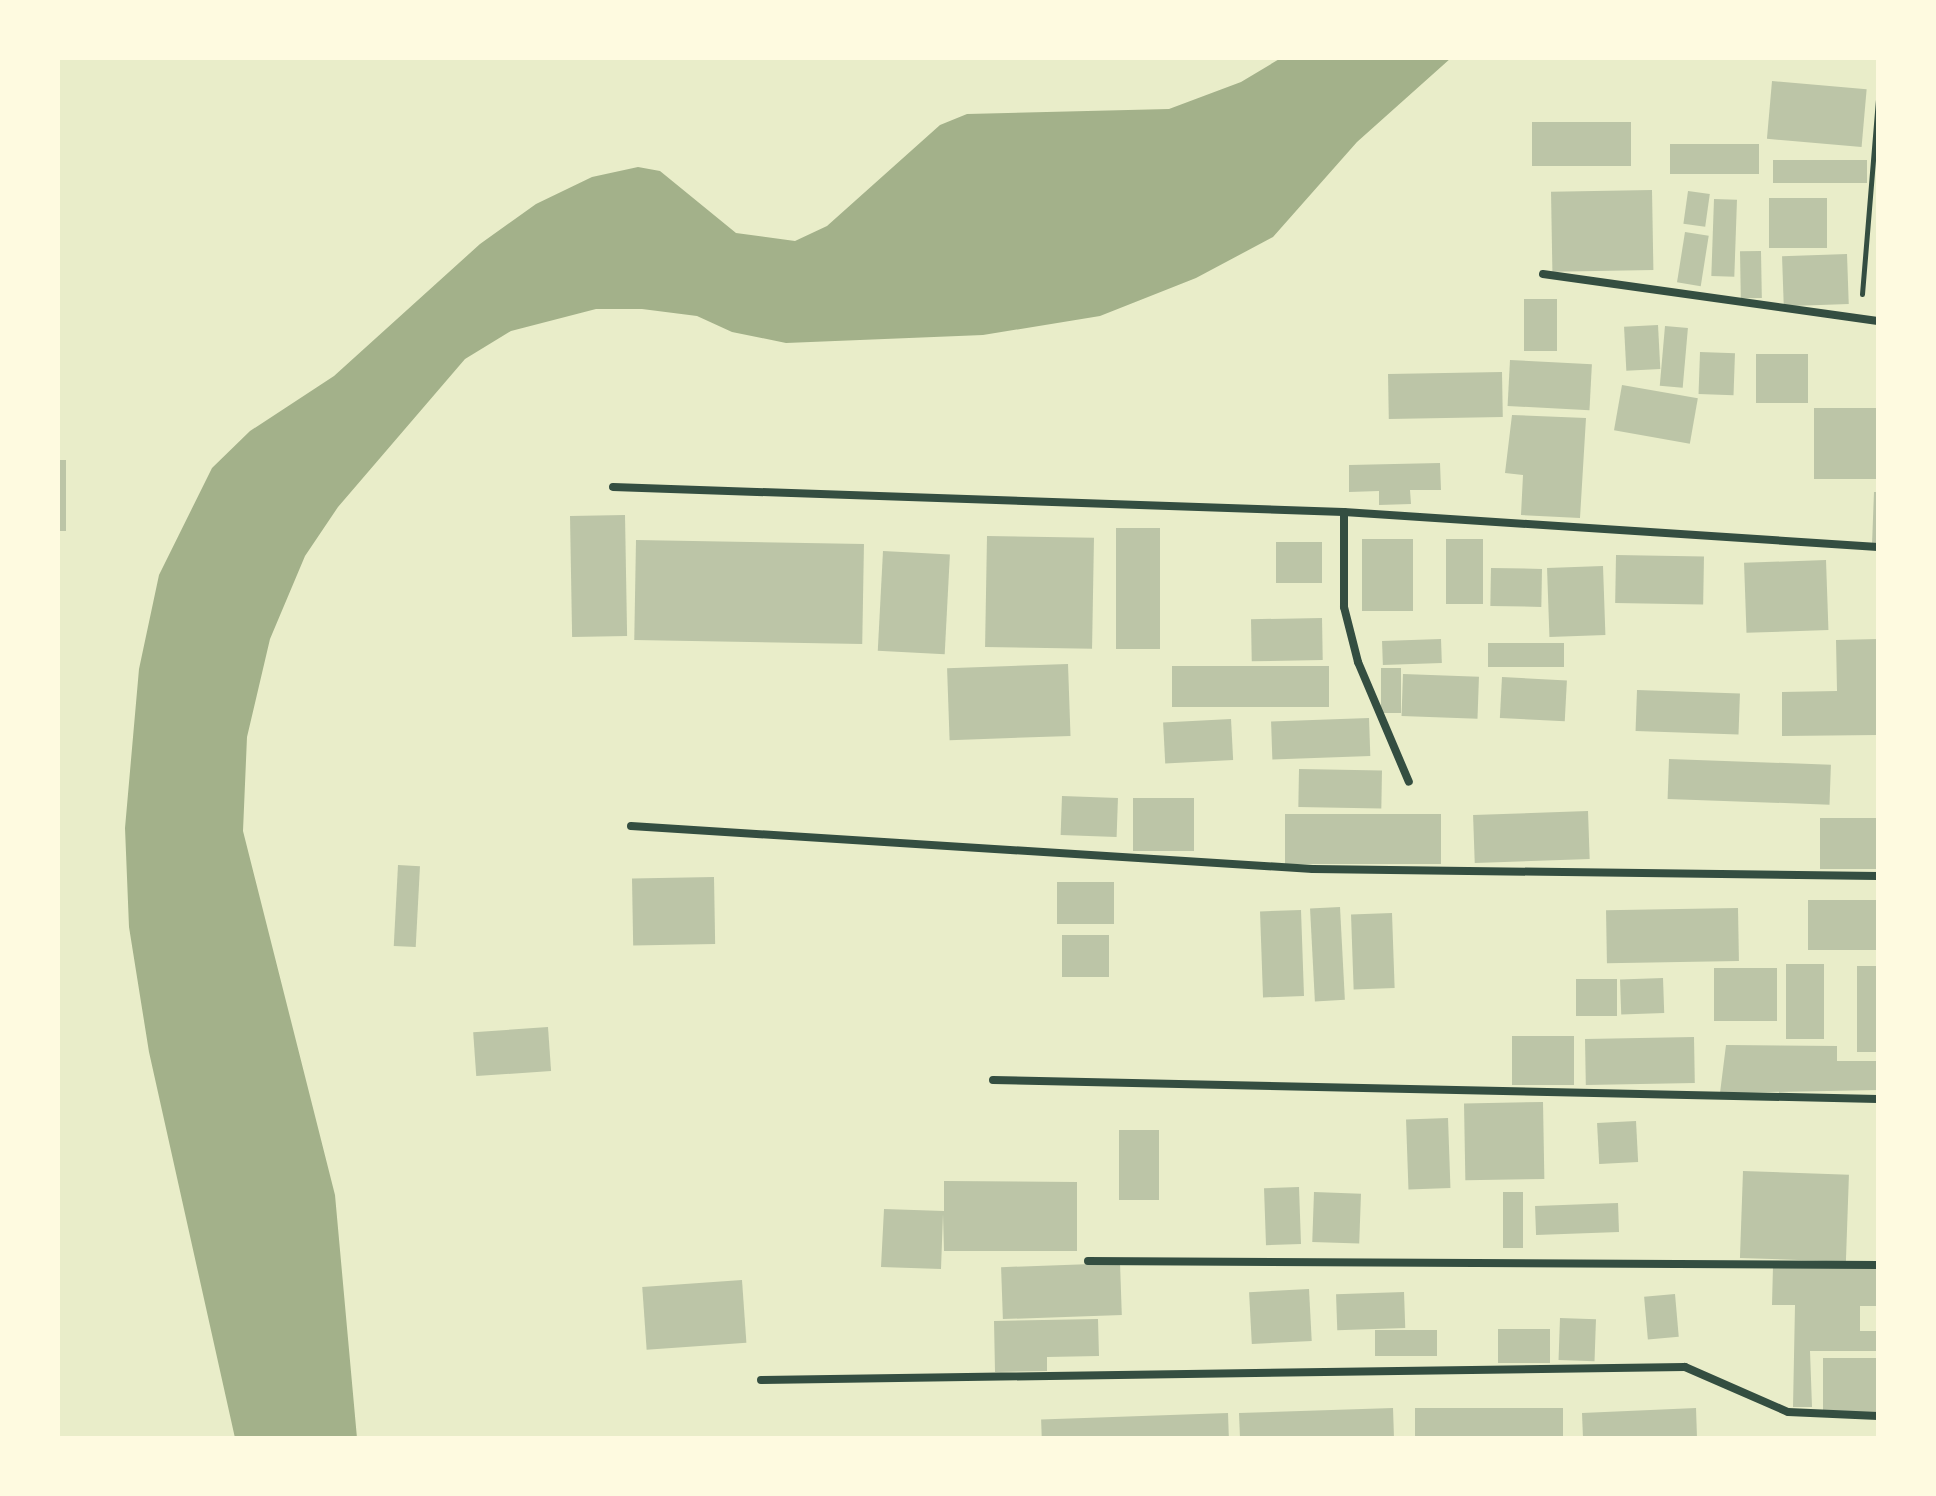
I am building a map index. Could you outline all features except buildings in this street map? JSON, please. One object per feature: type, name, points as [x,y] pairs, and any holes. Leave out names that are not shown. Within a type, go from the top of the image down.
[{"type":"street","points":[[1543,274],[1878,321]]},
{"type":"street","points":[[613,487],[1344,512],[1878,547]]},
{"type":"street","points":[[1344,512],[1344,607],[1358,662],[1409,782]]},
{"type":"street","points":[[631,826],[1313,869],[1878,876]]},
{"type":"street","points":[[993,1080],[1878,1099]]},
{"type":"street","points":[[1088,1261],[1878,1265]]},
{"type":"street","points":[[761,1380],[1685,1367],[1788,1412],[1878,1416]]},
{"type":"path","points":[[1860,319],[1878,98]]},
{"type":"shaded area","points":[[1281,58],[1451,58],[1357,142],[1273,237],[1196,278],[1100,316],[983,335],[786,343],[732,332],[697,316],[642,309],[596,309],[511,331],[465,359],[338,507],[305,556],[270,639],[247,737],[243,831],[335,1195],[357,1438],[235,1438],[149,1052],[129,927],[125,828],[139,669],[159,575],[212,468],[250,431],[334,376],[480,244],[536,204],[592,177],[638,167],[660,171],[736,233],[795,241],[827,226],[940,125],[967,114],[1169,109],[1241,82]]}]
